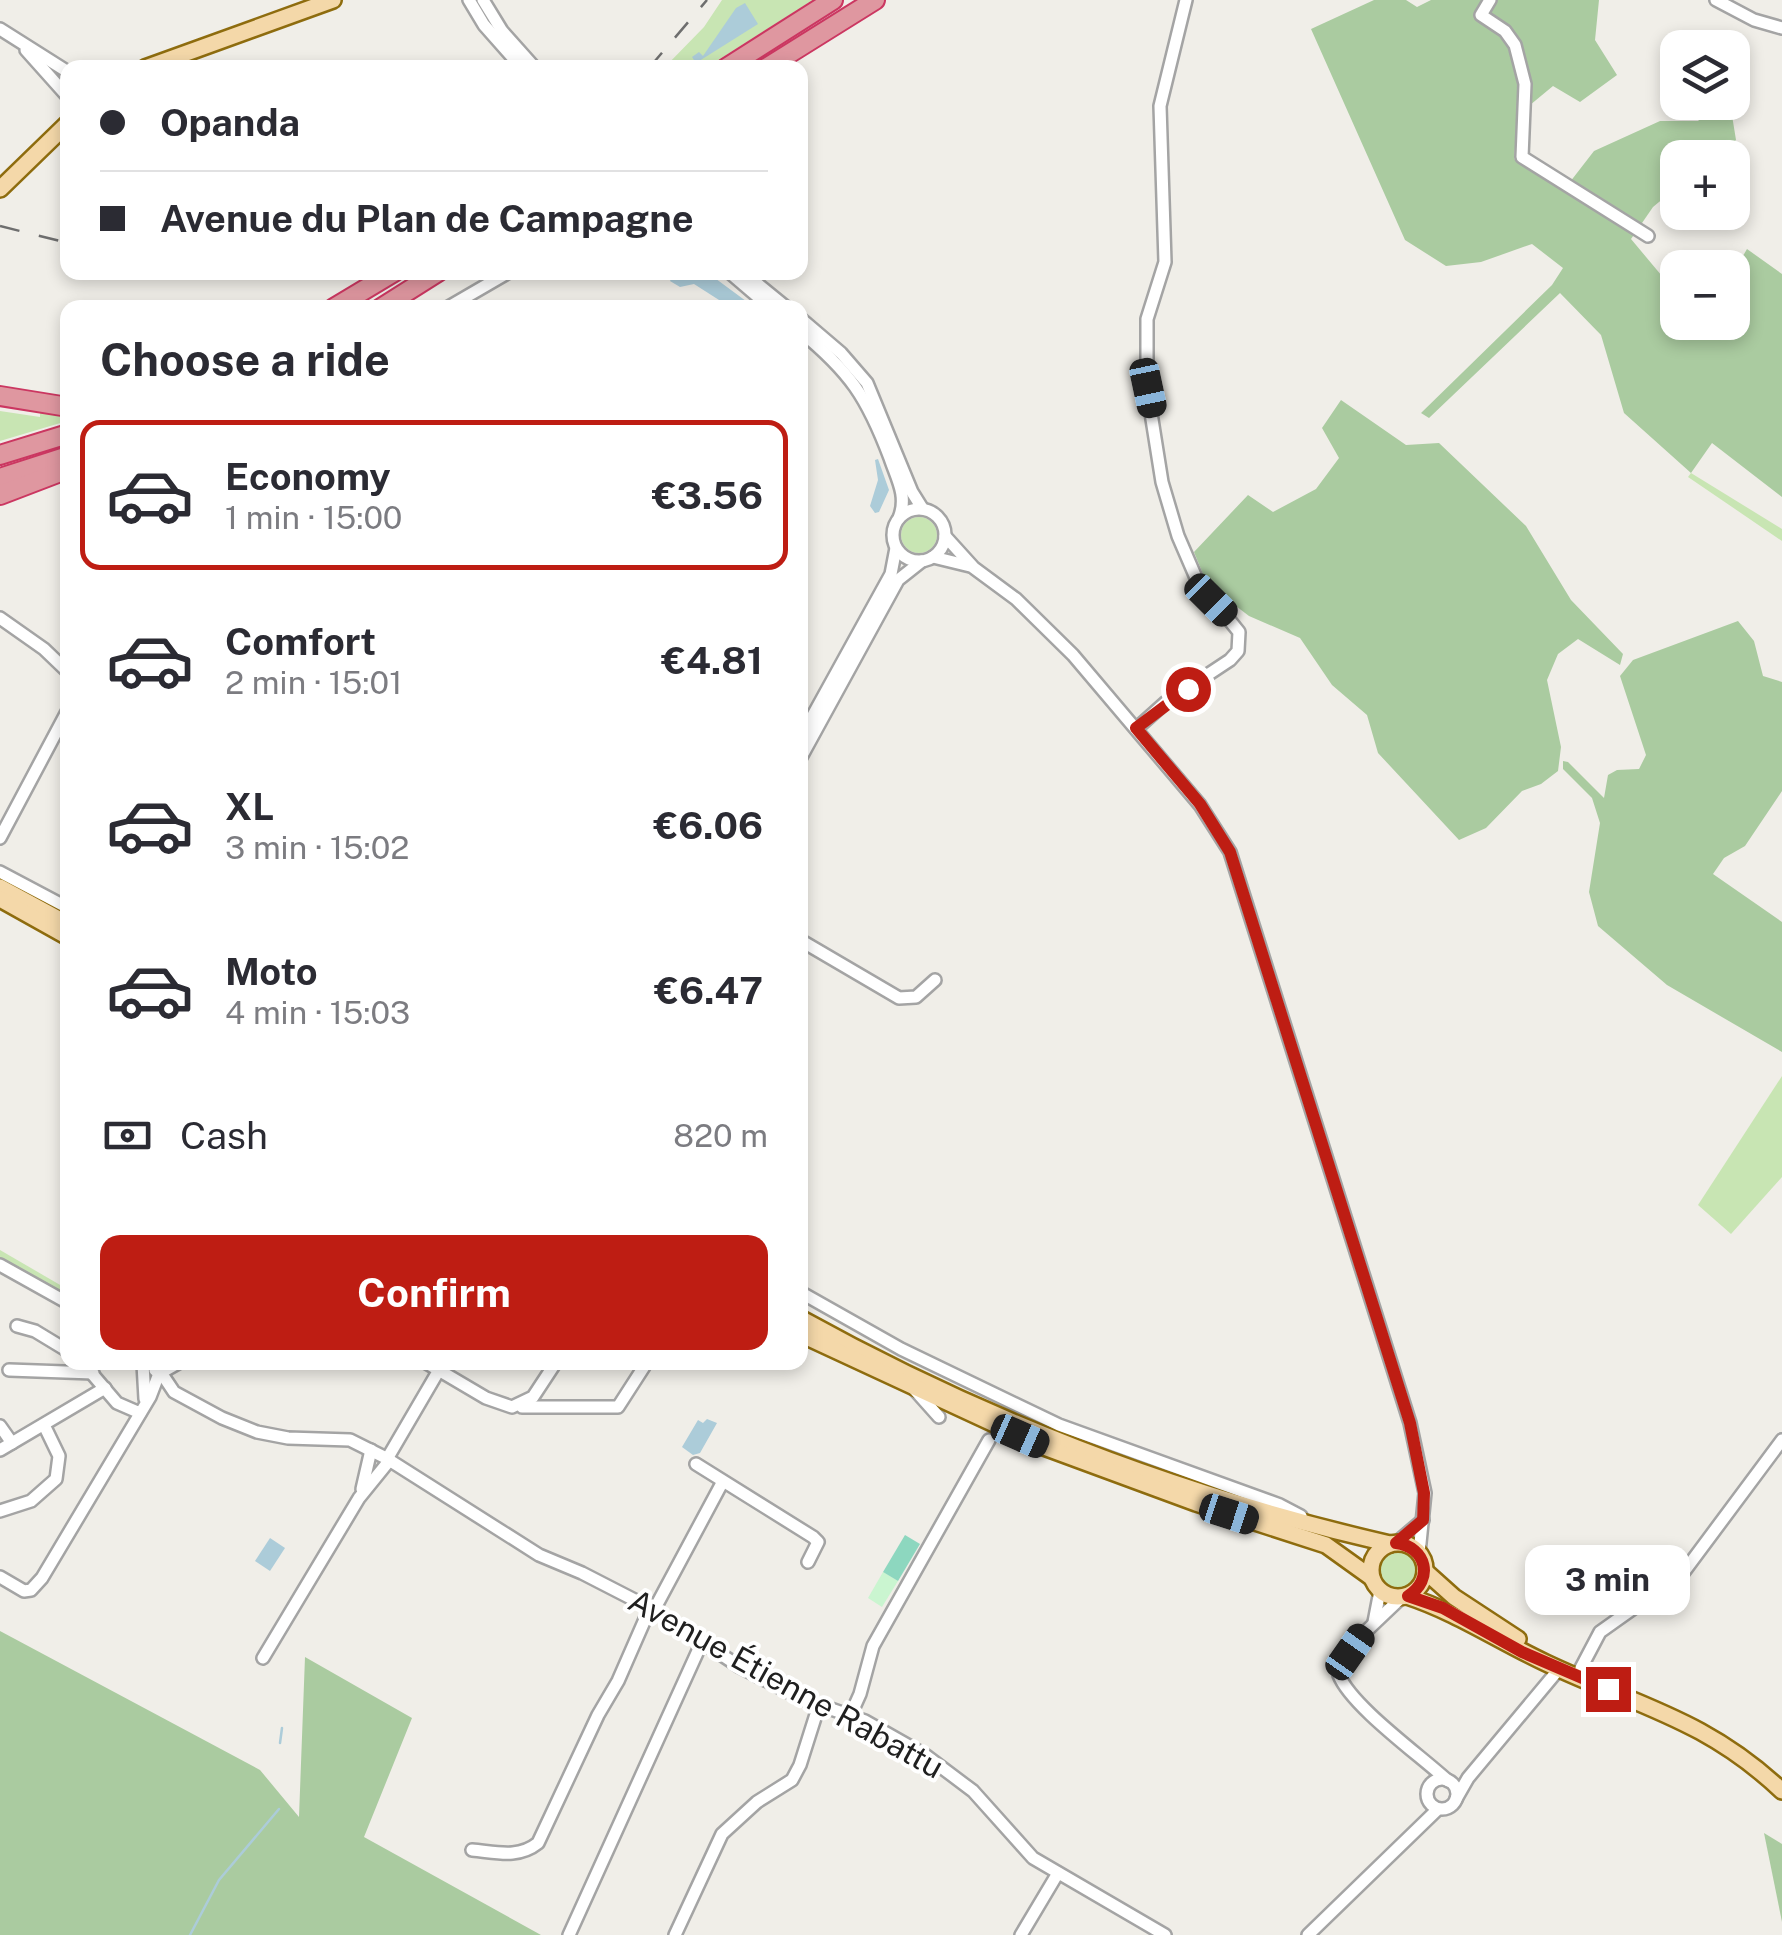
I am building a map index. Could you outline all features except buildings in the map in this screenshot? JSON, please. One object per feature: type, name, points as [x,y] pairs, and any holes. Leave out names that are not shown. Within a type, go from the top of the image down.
[{"type":"highway","points":[[739,60],[833,0]]},
{"type":"highway","points":[[779,60],[875,0]]},
{"type":"highway","points":[[347,300],[381,280]]},
{"type":"highway","points":[[393,300],[425,280]]},
{"type":"highway","points":[[0,396],[60,405]]},
{"type":"highway","points":[[0,455],[60,436]]},
{"type":"highway","points":[[0,478],[60,459]]},
{"type":"highway","points":[[0,495],[60,472]]},
{"type":"main road","points":[[167,60],[332,0]]},
{"type":"main road","points":[[0,189],[60,131]]},
{"type":"main road","points":[[0,887],[60,920]]},
{"type":"main road","points":[[0,899],[60,932]]},
{"type":"main road","points":[[808,1322],[901,1370],[1098,1456],[1265,1513],[1419,1553],[1424,1571],[1421,1584],[1405,1596]]},
{"type":"main road","points":[[808,1338],[1098,1468],[1326,1545],[1376,1584],[1443,1608],[1559,1670],[1698,1728],[1744,1758],[1782,1791]]},
{"type":"main road","points":[[1376,1584],[1372,1561],[1393,1544]]},
{"type":"main road","points":[[1424,1571],[1492,1624],[1581,1668],[1671,1704],[1754,1755],[1782,1780]]},
{"type":"street","points":[[469,0],[484,25],[515,60]]},
{"type":"street","points":[[483,0],[502,31],[529,60]]},
{"type":"street","points":[[1136,728],[1165,703],[1230,660],[1238,652],[1240,638],[1235,625],[1204,590],[1182,547],[1162,482],[1148,388],[1147,319],[1165,262],[1160,106],[1186,0]]},
{"type":"street","points":[[1490,0],[1481,15],[1512,38],[1524,84],[1522,156],[1648,236]]},
{"type":"street","points":[[1716,0],[1754,20],[1782,28]]},
{"type":"street","points":[[0,29],[60,67]]},
{"type":"street","points":[[16,40],[60,88]]},
{"type":"street","points":[[461,300],[495,280]]},
{"type":"street","points":[[738,280],[762,300]]},
{"type":"street","points":[[753,280],[777,300]]},
{"type":"street","points":[[808,324],[842,352],[867,384],[922,508]]},
{"type":"street","points":[[808,338],[836,362],[869,405],[904,495],[893,530],[896,548],[892,574],[808,725]]},
{"type":"street","points":[[898,518],[922,508],[940,518],[946,536],[974,568],[1046,627],[1210,819],[1237,870],[1405,1406],[1424,1493],[1419,1553]]},
{"type":"street","points":[[808,744],[898,580],[928,559],[944,544],[946,536]]},
{"type":"street","points":[[896,548],[907,558],[974,568]]},
{"type":"street","points":[[0,618],[60,659]]},
{"type":"street","points":[[44,649],[60,664]]},
{"type":"street","points":[[0,838],[60,728]]},
{"type":"street","points":[[0,872],[60,904]]},
{"type":"street","points":[[808,945],[899,998],[916,998],[934,980]]},
{"type":"street","points":[[0,1268],[60,1301]]},
{"type":"street","points":[[808,1297],[880,1338],[1059,1426],[1280,1505],[1327,1530]]},
{"type":"street","points":[[17,1326],[60,1347]]},
{"type":"street","points":[[880,1338],[901,1370]]},
{"type":"street","points":[[9,1370],[93,1373]]},
{"type":"street","points":[[90,1370],[117,1402],[140,1411]]},
{"type":"street","points":[[140,1411],[146,1392],[144,1370]]},
{"type":"street","points":[[179,1370],[179,1394]]},
{"type":"street","points":[[263,1658],[359,1498],[388,1460],[439,1370],[502,1406],[618,1407],[642,1370]]},
{"type":"street","points":[[518,1406],[535,1395],[551,1370]]},
{"type":"street","points":[[0,1577],[31,1590],[42,1578],[160,1371],[179,1394]]},
{"type":"street","points":[[0,1426],[6,1447],[106,1388]]},
{"type":"street","points":[[914,1388],[939,1417]]},
{"type":"street","points":[[140,1411],[156,1396],[179,1394]]},
{"type":"street","name":"Avenue Étienne Rabattu","points":[[179,1394],[227,1420],[264,1434],[288,1438],[340,1437],[370,1450],[539,1555],[582,1572],[652,1609],[750,1672],[819,1705],[851,1714],[925,1756],[994,1811],[1021,1848],[1165,1935]]},
{"type":"street","points":[[0,1512],[31,1501],[56,1479],[59,1456],[44,1425]]},
{"type":"street","points":[[851,1714],[872,1646],[988,1440]]},
{"type":"street","points":[[1581,1668],[1600,1632],[1683,1573],[1782,1440]]},
{"type":"street","points":[[359,1498],[370,1450]]},
{"type":"street","points":[[696,1464],[813,1537],[818,1542],[808,1562]]},
{"type":"street","points":[[472,1850],[515,1854],[538,1843],[652,1609],[722,1483]]},
{"type":"street","points":[[1393,1544],[1423,1520]]},
{"type":"street","points":[[1374,1622],[1376,1584]]},
{"type":"street","points":[[1405,1596],[1374,1622],[1340,1668],[1341,1681],[1453,1788]]},
{"type":"street","points":[[569,1935],[702,1642]]},
{"type":"street","points":[[1431,1801],[1447,1808],[1453,1788],[1468,1778],[1559,1670]]},
{"type":"street","points":[[676,1935],[722,1834],[760,1799],[792,1780],[819,1705]]},
{"type":"street","points":[[1422,1758],[1431,1801]]},
{"type":"street","points":[[1308,1935],[1416,1832],[1431,1801],[1435,1781],[1453,1788]]},
{"type":"street","points":[[1021,1935],[1058,1873]]},
{"type":"green space","points":[[722,0],[813,0],[718,60],[672,60],[704,27]]},
{"type":"green space","points":[[1374,0],[1406,0],[1417,7],[1431,0],[1599,0],[1595,40],[1617,75],[1580,102],[1553,86],[1518,115],[1514,159],[1563,191],[1594,151],[1660,121],[1733,120],[1736,140],[1660,140],[1660,201],[1631,239],[1660,274],[1660,340],[1750,340],[1750,251],[1782,274],[1782,497],[1712,443],[1691,473],[1624,413],[1601,335],[1560,293],[1429,418],[1421,413],[1552,285],[1563,268],[1532,244],[1481,262],[1446,266],[1405,240],[1311,29]]},
{"type":"green space","points":[[1341,400],[1406,445],[1439,443],[1526,526],[1571,600],[1623,654],[1620,665],[1578,639],[1558,654],[1547,680],[1561,747],[1558,771],[1541,784],[1522,791],[1486,828],[1459,840],[1378,753],[1367,715],[1332,685],[1300,638],[1249,616],[1207,584],[1194,552],[1248,495],[1273,512],[1316,489],[1339,458],[1322,428]]},
{"type":"green space","points":[[0,411],[40,417],[40,412],[60,413],[60,423],[0,441]]},
{"type":"green space","points":[[1691,473],[1782,529],[1782,541],[1688,477]]},
{"type":"green space","points":[[919,517],[932,522],[937,535],[932,548],[919,553],[906,548],[901,535],[906,522]]},
{"type":"green space","points":[[1738,621],[1754,641],[1763,676],[1782,682],[1782,791],[1745,846],[1724,858],[1713,874],[1782,922],[1782,1052],[1667,985],[1598,926],[1589,892],[1600,823],[1592,798],[1563,769],[1563,761],[1568,762],[1604,798],[1608,775],[1617,770],[1639,769],[1646,755],[1620,676],[1633,660]]},
{"type":"green space","points":[[1782,1076],[1782,1177],[1731,1234],[1698,1205]]},
{"type":"green space","points":[[0,1250],[60,1285],[60,1292],[0,1258]]},
{"type":"green space","points":[[905,1535],[920,1544],[898,1581],[883,1572]]},
{"type":"green space","points":[[1397,1548],[1412,1554],[1418,1569],[1412,1584],[1397,1590],[1382,1584],[1376,1569],[1382,1554]]},
{"type":"green space","points":[[883,1572],[898,1581],[882,1607],[868,1598]]},
{"type":"green space","points":[[0,1631],[260,1770],[299,1817],[305,1657],[412,1718],[364,1837],[541,1935],[0,1935]]},
{"type":"green space","points":[[1764,1833],[1782,1844],[1782,1922]]},
{"type":"water","points":[[745,3],[758,24],[701,60],[694,60],[692,57],[699,52],[703,56],[736,8]]},
{"type":"water","points":[[717,280],[745,300],[719,300],[694,284],[680,287],[670,281]]},
{"type":"water","points":[[878,459],[889,490],[875,513],[870,506],[878,480]]},
{"type":"water","points":[[707,1419],[717,1423],[700,1453],[693,1455],[682,1447],[698,1420],[703,1423]]},
{"type":"water","points":[[270,1538],[285,1548],[270,1571],[255,1561]]},
{"type":"waterway","points":[[927,1561],[938,1542]]},
{"type":"waterway","points":[[280,1743],[282,1728]]},
{"type":"waterway","points":[[190,1935],[219,1880],[279,1809]]},
{"type":"railway","points":[[656,60],[707,0]]},
{"type":"railway","points":[[0,226],[60,241]]},
{"type":"route","points":[[1188,689],[1136,728],[1200,804],[1230,852],[1390,1356],[1416,1448],[1425,1504],[1423,1520],[1396,1543],[1419,1553],[1425,1567],[1421,1584],[1408,1596],[1443,1608],[1522,1652],[1608,1689]]}]
